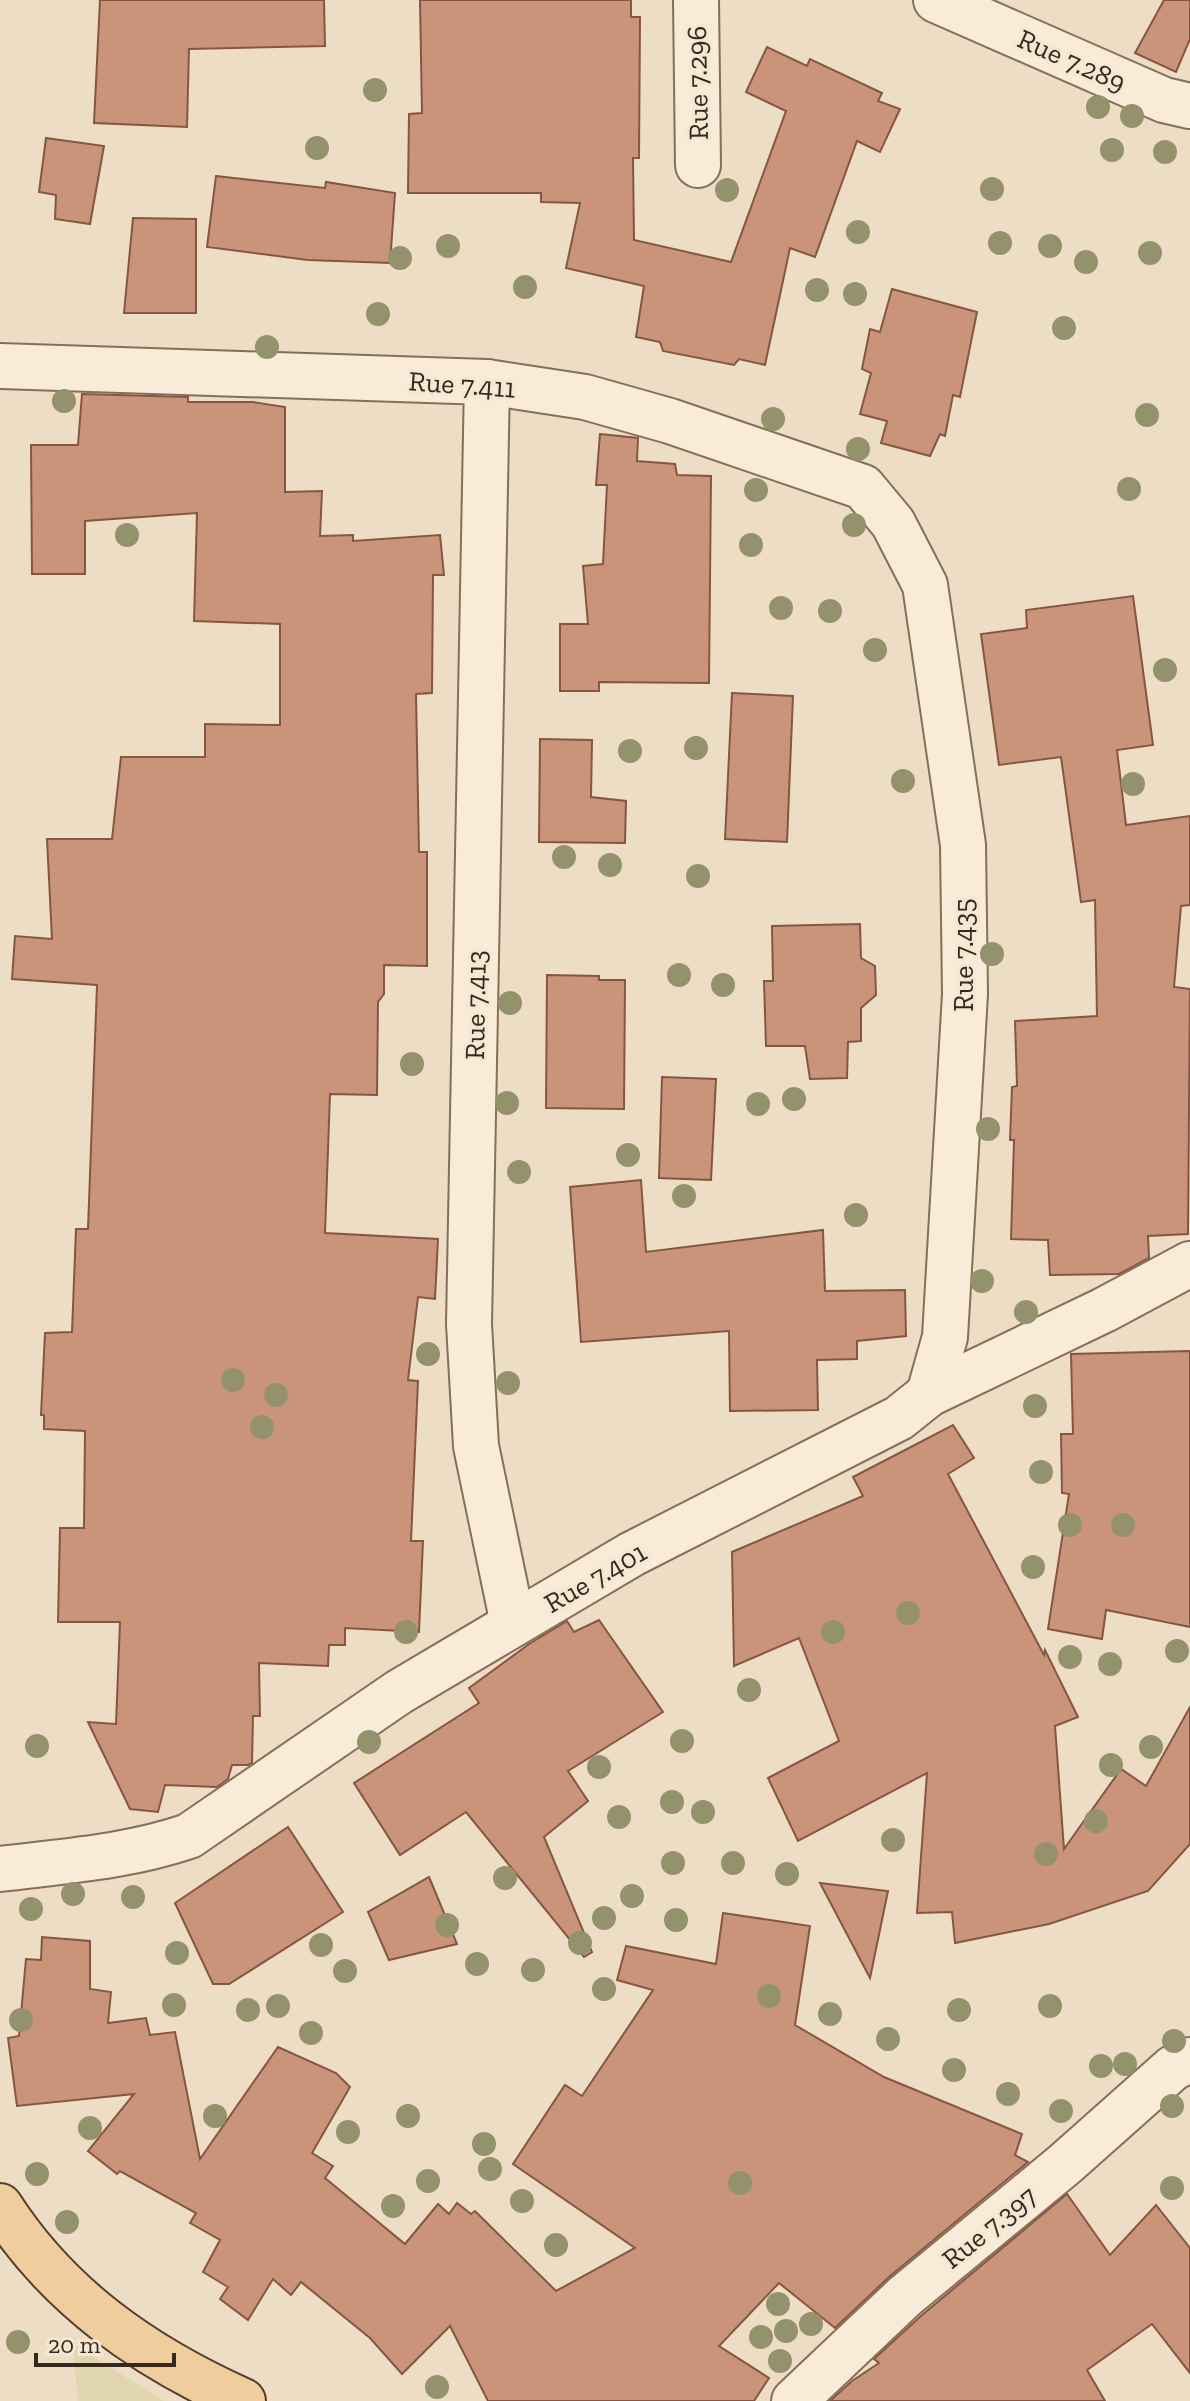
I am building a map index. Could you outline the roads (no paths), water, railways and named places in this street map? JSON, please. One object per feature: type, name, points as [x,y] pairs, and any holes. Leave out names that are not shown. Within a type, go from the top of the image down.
[{"type":"main road","points":[[0,2206],[21,2238],[57,2279],[101,2318],[201,2382],[243,2401]]},
{"type":"street","name":"Rue 7.296","points":[[696,0],[698,165]]},
{"type":"street","name":"Rue 7.289","points":[[936,0],[1177,103]]},
{"type":"street","name":"Rue 7.411","points":[[0,366],[487,382],[585,397],[670,421],[863,487],[893,523]]},
{"type":"street","name":"Rue 7.413","points":[[487,382],[469,1324],[476,1446],[513,1624]]},
{"type":"street","name":"Rue 7.435","points":[[893,523],[925,585],[963,845],[965,994],[947,1305],[945,1337],[929,1394]]},
{"type":"street","name":"Rue 7.401","points":[[0,1869],[124,1854],[189,1836],[399,1692],[632,1554],[899,1418],[929,1394],[1104,1310],[1190,1264]]},
{"type":"street","name":"Rue 7.397","points":[[794,2401],[905,2296],[1065,2164],[1173,2068],[1190,2060]]}]
